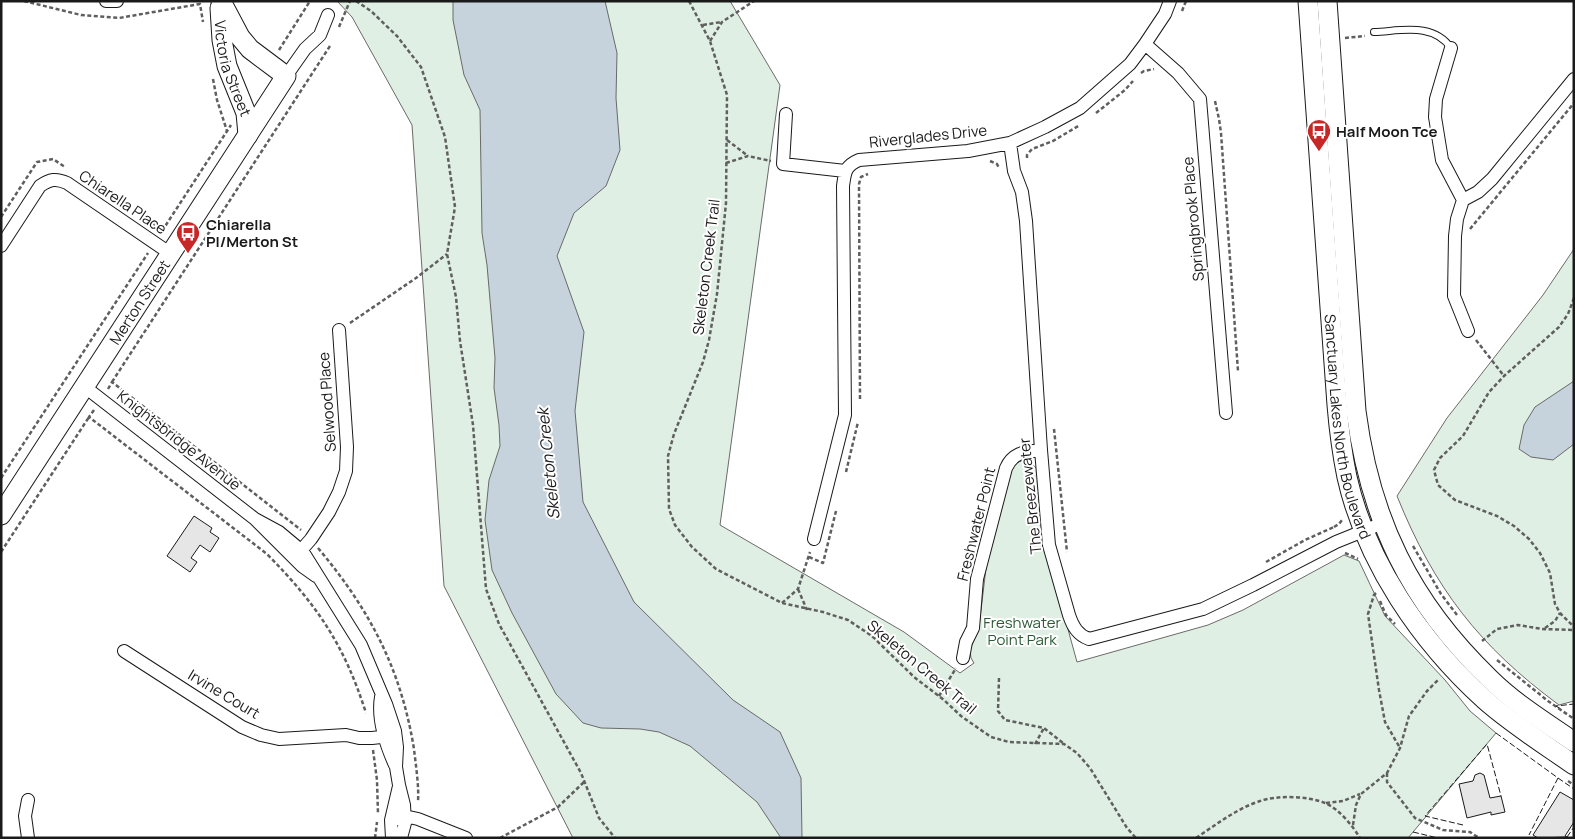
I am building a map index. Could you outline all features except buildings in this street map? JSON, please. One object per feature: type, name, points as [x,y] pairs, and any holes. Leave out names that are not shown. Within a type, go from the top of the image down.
[{"type":"street","points":[[106,1],[117,1]]},
{"type":"street","name":"Victoria Street","points":[[220,1],[240,37],[250,49],[286,76]]},
{"type":"street","name":"Victoria Street","points":[[220,1],[222,40],[227,66],[246,113],[248,135]]},
{"type":"street","name":"Riverglades Drive","points":[[846,172],[851,164],[859,160],[968,151],[1010,143],[1045,127],[1080,108],[1130,64],[1165,14],[1170,1]]},
{"type":"street","name":"Sanctuary Lakes North Boulevard","points":[[1308,1],[1338,415],[1347,478],[1365,531],[1390,583],[1411,615],[1457,672],[1516,725],[1574,765]]},
{"type":"street","name":"Sanctuary Lakes North Boulevard","points":[[1328,1],[1356,411],[1360,442],[1370,484],[1383,523],[1415,589],[1439,622],[1460,648],[1490,679],[1516,701],[1574,742]]},
{"type":"street","name":"Merton Street","points":[[5,503],[85,387],[286,76],[305,49],[320,35],[328,15]]},
{"type":"street","name":"Springbrook Place","points":[[1145,44],[1178,73],[1200,99],[1226,413]]},
{"type":"street","points":[[1451,48],[1436,99],[1435,117],[1442,160],[1463,200],[1458,219],[1455,247],[1454,296],[1468,331]]},
{"type":"street","points":[[1463,200],[1478,192],[1492,179],[1574,79]]},
{"type":"street","points":[[786,114],[783,164],[846,172],[843,186],[844,415],[814,539]]},
{"type":"street","name":"The Breezewater","points":[[1010,143],[1014,171],[1022,192],[1026,221],[1049,545],[1072,624],[1082,636],[1089,640],[1203,609],[1320,550],[1383,523]]},
{"type":"street","name":"Chiarella Place","points":[[1,246],[40,186],[48,181],[57,179],[68,182],[171,254]]},
{"type":"street","name":"Selwood Place","points":[[295,549],[304,547],[308,536],[329,512],[339,492],[347,460],[339,330]]},
{"type":"street","name":"Knightsbridge Avenue","points":[[85,387],[308,558],[361,645],[386,704],[381,733],[397,747],[396,767],[404,805],[401,838]]},
{"type":"street","name":"Freshwater Point","points":[[963,658],[966,642],[973,628],[977,579],[1006,468],[1010,459],[1025,452],[1041,450]]},
{"type":"street","name":"Irvine Court","points":[[124,651],[242,727],[261,735],[279,738],[381,733]]},
{"type":"street","name":"Knightsbridge Avenue","points":[[392,838],[391,820],[399,785]]},
{"type":"street","points":[[28,800],[25,816],[28,838]]},
{"type":"street","points":[[391,820],[418,819],[466,838]]},
{"type":"street","points":[[404,821],[418,827],[434,826]]},
{"type":"lane","points":[[1374,32],[1424,30],[1439,35],[1451,48]]},
{"type":"path","points":[[24,1],[81,15],[120,18],[200,3],[203,23]]},
{"type":"path","points":[[336,34],[350,1]]},
{"type":"path","points":[[356,1],[371,11],[397,36],[422,67],[445,137],[455,208],[447,254],[456,297],[460,341],[473,425],[486,589],[499,624],[584,782],[599,818],[615,838]]},
{"type":"path","name":"Skeleton Creek Trail","points":[[689,1],[703,24],[710,41],[727,95],[726,203],[714,312],[709,340],[703,362],[674,434],[668,456],[669,509],[675,525],[692,547],[716,569],[782,603],[823,612],[848,620],[872,636],[914,677],[991,737],[1009,742],[1064,744]]},
{"type":"path","points":[[710,41],[722,22],[754,1]]},
{"type":"path","points":[[703,24],[722,22]]},
{"type":"path","points":[[1341,38],[1370,36],[1374,32]]},
{"type":"path","points":[[1,552],[333,41]]},
{"type":"path","points":[[1093,116],[1125,90],[1144,71],[1151,71],[1157,68],[1164,60]]},
{"type":"path","points":[[212,71],[217,100],[227,131]]},
{"type":"path","points":[[1455,247],[1574,103]]},
{"type":"path","points":[[989,161],[997,164],[1004,173],[1028,166],[1026,159],[1029,152],[1053,141],[1088,120]]},
{"type":"path","points":[[727,140],[748,156],[783,164]]},
{"type":"path","points":[[726,163],[748,156]]},
{"type":"path","points":[[859,406],[861,352],[859,184],[861,177],[869,173]]},
{"type":"path","points":[[339,330],[416,278],[447,254]]},
{"type":"path","points":[[1574,298],[1568,314],[1559,326],[1489,392],[1463,436],[1440,458],[1434,470],[1438,485],[1455,500],[1497,516],[1514,526],[1529,539],[1540,553],[1550,573],[1555,604],[1560,613],[1574,628]]},
{"type":"path","points":[[1468,331],[1504,376]]},
{"type":"path","points":[[112,382],[308,536],[339,573],[385,647],[403,695],[417,771],[418,819]]},
{"type":"path","points":[[845,477],[859,415]]},
{"type":"path","points":[[89,417],[267,554],[294,581],[315,608],[338,643],[381,733],[377,780],[378,814],[374,838]]},
{"type":"path","points":[[1054,427],[1068,560]]},
{"type":"path","points":[[809,557],[823,563],[838,505]]},
{"type":"path","points":[[1260,565],[1305,540],[1334,527]]},
{"type":"path","points":[[782,603],[798,589],[814,539]]},
{"type":"path","points":[[1413,545],[1441,594],[1461,622]]},
{"type":"path","points":[[798,589],[807,610]]},
{"type":"path","points":[[1376,593],[1368,614],[1385,722],[1400,748]]},
{"type":"path","points":[[1542,629],[1555,621],[1560,613]]},
{"type":"path","points":[[1482,641],[1497,629],[1518,625],[1542,629],[1574,628]]},
{"type":"path","points":[[939,696],[963,658]]},
{"type":"path","points":[[1496,659],[1548,701],[1574,719]]},
{"type":"path","points":[[999,678],[998,711],[1005,720],[1044,728],[1076,753],[1090,768],[1111,799],[1127,828],[1136,838]]},
{"type":"path","points":[[1196,838],[1230,815],[1262,800],[1296,798],[1326,803],[1351,799],[1361,794],[1387,773],[1400,748],[1409,716],[1427,691],[1439,679]]},
{"type":"path","points":[[1035,744],[1044,728]]},
{"type":"path","points":[[1387,773],[1388,782],[1415,818],[1443,830],[1470,832],[1479,838]]},
{"type":"path","points":[[500,838],[558,807],[584,782]]},
{"type":"path","points":[[1353,826],[1356,805],[1361,794]]},
{"type":"path","points":[[1326,803],[1353,826],[1360,838]]},
{"type":"green space","name":"Freshwater Point Park","points":[[337,1],[730,1],[780,85],[720,525],[904,632],[960,673],[974,663],[970,650],[979,627],[986,568],[1011,468],[1018,462],[1027,461],[1037,469],[1045,546],[1077,662],[1208,625],[1243,610],[1344,555],[1359,561],[1385,616],[1445,680],[1470,711],[1496,733],[1408,838],[573,838],[444,586],[412,125],[352,17]]},
{"type":"green space","points":[[1574,249],[1574,701],[1559,705],[1505,660],[1462,613],[1443,587],[1427,559],[1411,529],[1397,496],[1447,418],[1543,295]]},
{"type":"water","name":"Skeleton Creek","points":[[453,1],[605,1],[617,53],[616,98],[620,150],[606,186],[574,213],[557,256],[584,332],[575,411],[583,502],[634,602],[733,700],[780,732],[801,778],[802,838],[781,838],[757,802],[690,746],[659,732],[640,729],[601,728],[583,723],[556,694],[512,613],[492,570],[485,520],[489,480],[500,446],[494,388],[495,358],[487,265],[482,233],[480,110],[464,75],[453,20]]},
{"type":"water","points":[[1574,381],[1574,444],[1553,460],[1531,457],[1519,449],[1524,425],[1535,407]]},
{"type":"fence","points":[[1559,708],[1556,706],[1574,704]]},
{"type":"fence","points":[[1496,733],[1558,778],[1529,835]]},
{"type":"fence","points":[[1463,825],[1425,816],[1487,744],[1501,796]]},
{"type":"fence","points":[[1558,778],[1574,789]]},
{"type":"fence","points":[[1567,837],[1574,827]]},
{"type":"fence","points":[[1413,832],[1438,838]]},
{"type":"place","name":"Half Moon Tce","points":[[1319,152]]},
{"type":"place","name":"Chiarella Pl/Merton St","points":[[188,254]]}]
